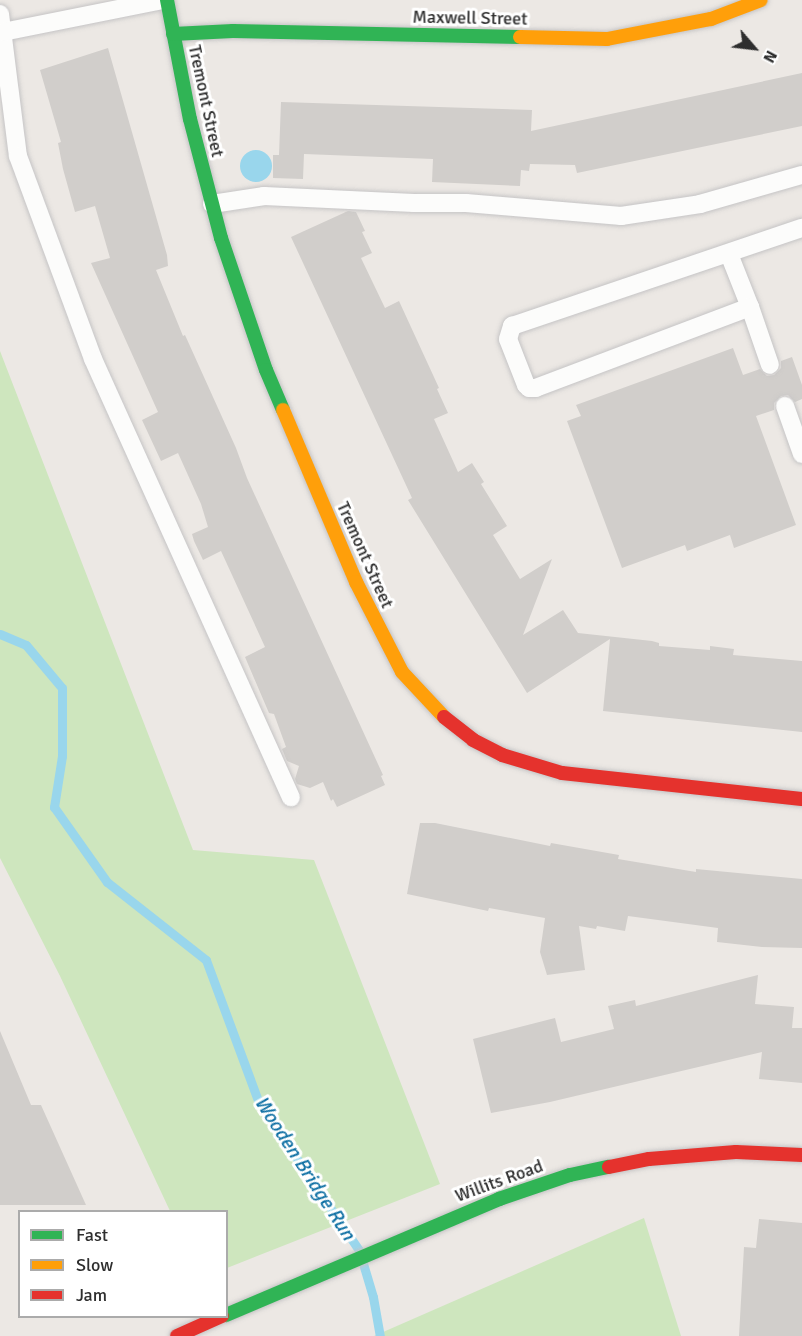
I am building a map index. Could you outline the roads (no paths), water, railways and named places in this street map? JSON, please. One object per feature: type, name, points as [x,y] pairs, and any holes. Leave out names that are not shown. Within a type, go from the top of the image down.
[{"type":"street","name":"Tremont Street","points":[[165,0],[190,119],[221,238],[266,370],[356,582],[402,672],[438,712],[473,740],[502,755],[562,773],[802,799]]},
{"type":"street","name":"Maxwell Street","points":[[173,34],[233,31],[607,39],[711,19],[761,0]]},
{"type":"street","name":"Willits Road","points":[[228,1314],[499,1199],[570,1175],[650,1159],[736,1152],[802,1155]]},
{"type":"street","name":"Willits Road","points":[[177,1336],[219,1318]]},
{"type":"lane","points":[[165,0],[1,23],[18,156],[89,348],[291,798]]},
{"type":"lane","points":[[212,204],[264,196],[414,203],[466,203],[621,216],[700,204],[802,175]]},
{"type":"lane","points":[[750,307],[536,388],[529,388],[526,385],[508,339],[508,332],[512,327],[802,228]]},
{"type":"lane","points":[[729,254],[770,365]]},
{"type":"lane","points":[[785,406],[802,454]]},
{"type":"water","points":[[256,150],[268,154],[272,166],[268,178],[256,182],[244,178],[240,166],[244,154]]},
{"type":"waterway","name":"Wooden Bridge Run","points":[[0,634],[26,645],[62,688],[62,756],[54,807],[107,882],[206,960],[259,1103],[359,1250],[373,1297],[380,1336]]}]
